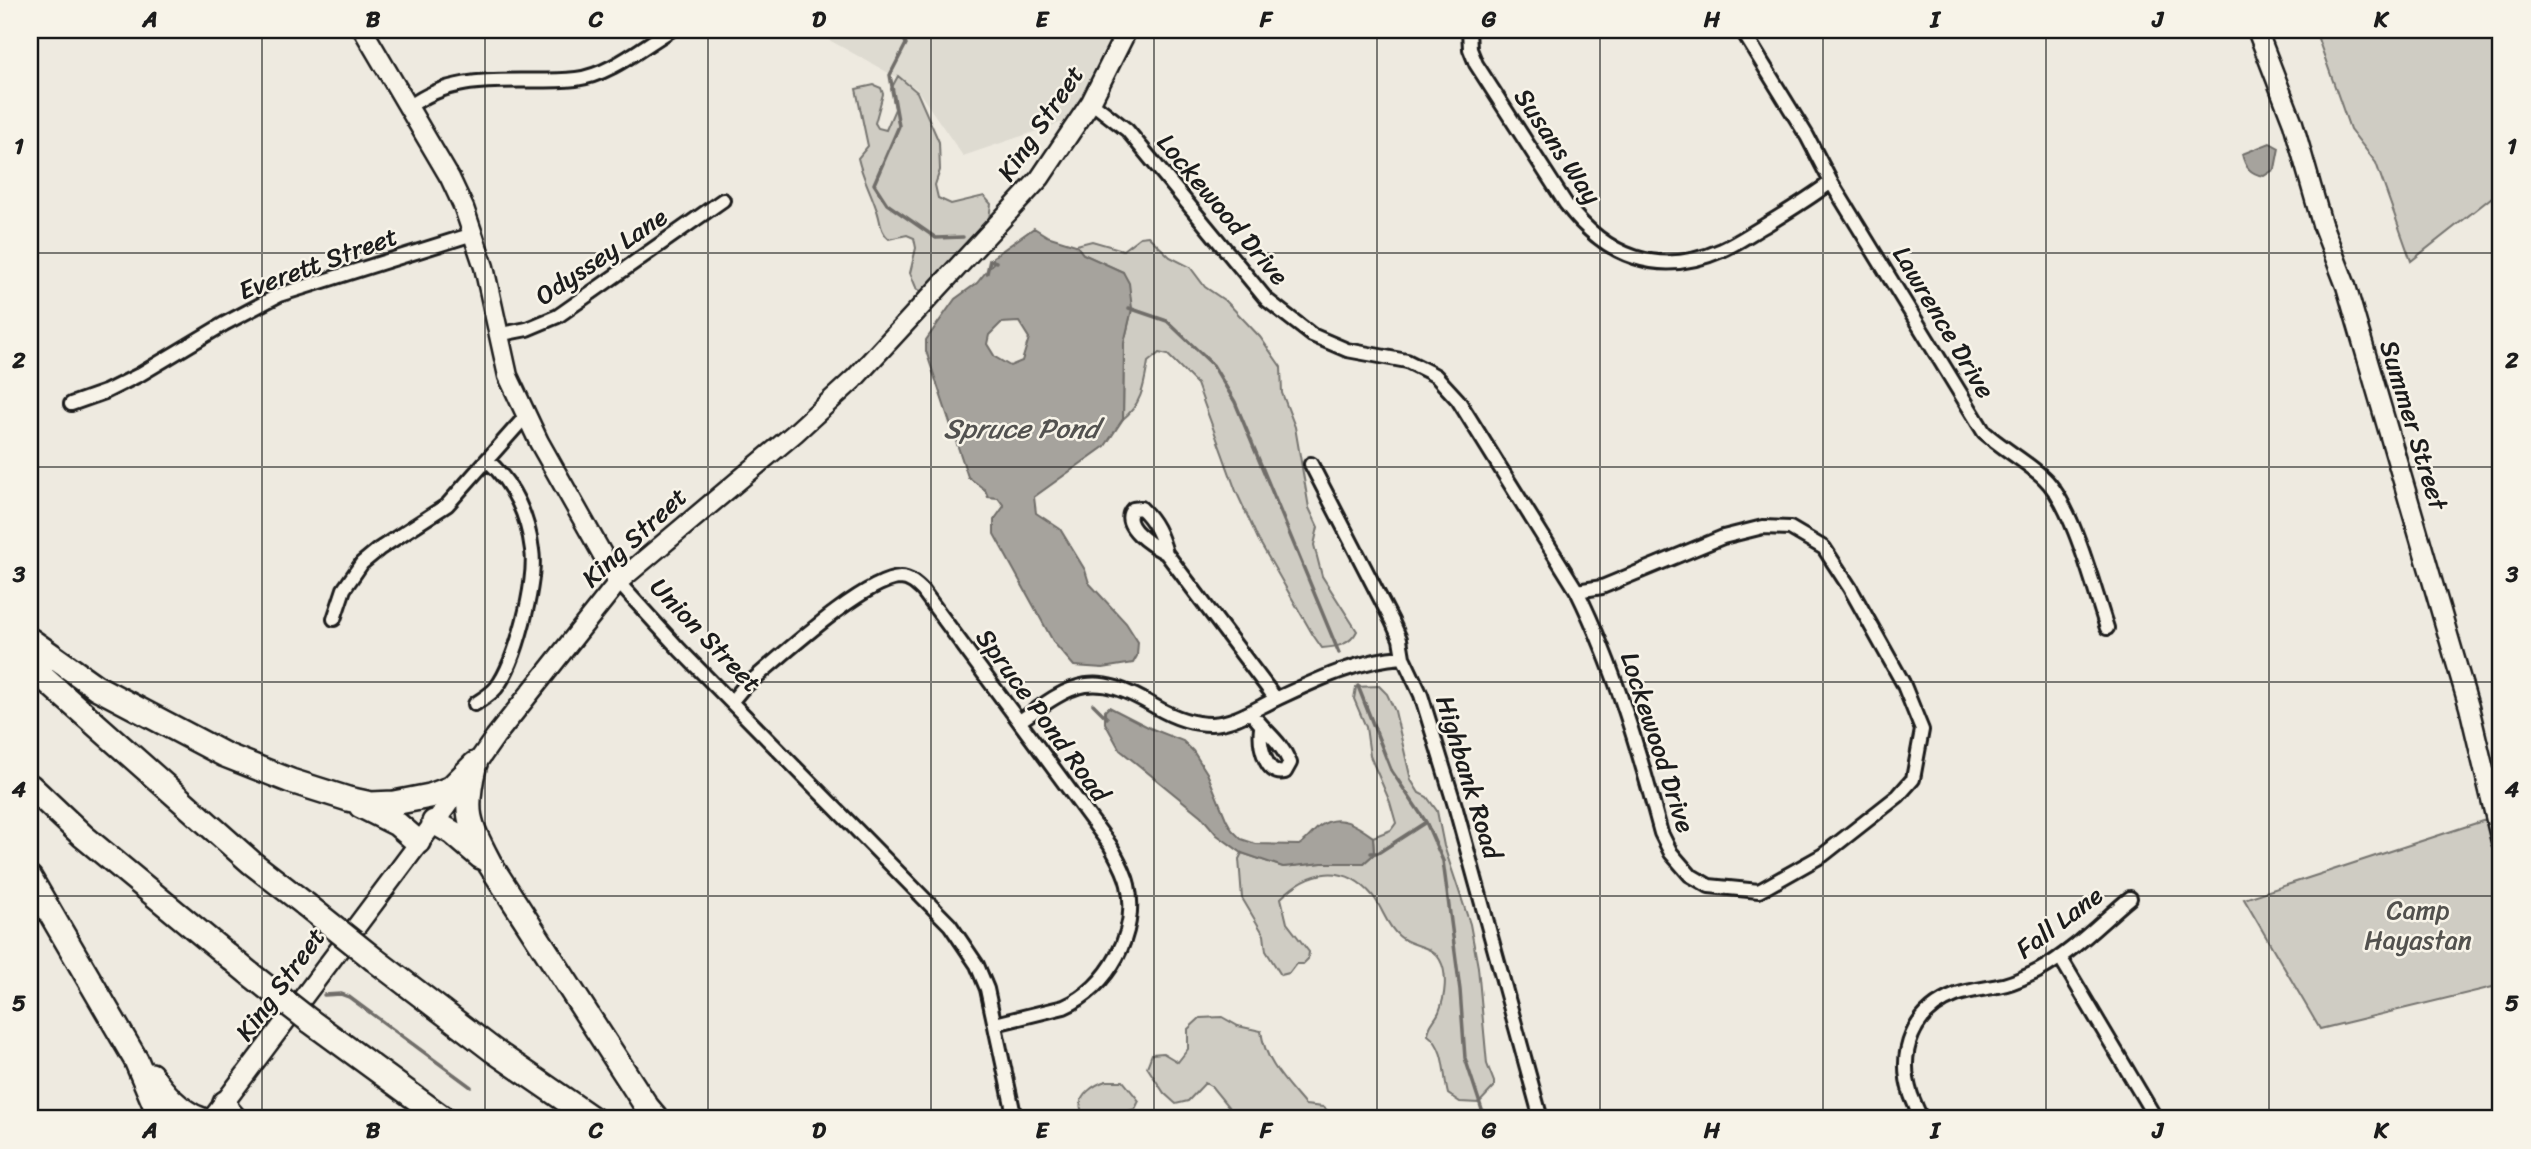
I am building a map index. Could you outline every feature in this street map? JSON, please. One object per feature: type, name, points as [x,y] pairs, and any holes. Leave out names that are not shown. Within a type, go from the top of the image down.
[{"type":"highway","points":[[30,640],[96,687],[225,755],[348,800],[397,824],[418,842]]},
{"type":"highway","points":[[30,666],[252,863],[494,1051],[593,1119]]},
{"type":"highway","points":[[348,800],[371,804],[394,803],[430,796],[451,788],[475,764]]},
{"type":"highway","points":[[475,764],[467,803],[468,818],[491,866],[657,1119]]},
{"type":"highway","points":[[30,786],[83,836],[250,974],[444,1119]]},
{"type":"highway","points":[[434,822],[453,833],[491,866]]},
{"type":"highway","points":[[30,877],[136,1060],[161,1119]]},
{"type":"highway","points":[[136,1060],[150,1072],[168,1096],[192,1116],[200,1119]]},
{"type":"main road","name":"Union Street","points":[[363,30],[450,178],[484,267],[505,369],[525,416],[576,512],[618,582]]},
{"type":"main road","name":"King Street","points":[[224,1114],[475,764],[618,582],[795,433],[854,379],[1040,178],[1091,102],[1128,30]]},
{"type":"main road","name":"Summer Street","points":[[2257,30],[2289,110],[2322,224],[2346,286],[2469,707],[2501,841]]},
{"type":"street","points":[[409,107],[434,90],[465,83],[578,79],[610,68],[671,30]]},
{"type":"street","name":"Susans Way","points":[[1469,30],[1470,49],[1476,64],[1566,204],[1580,223],[1615,250],[1631,258],[1690,260],[1722,250],[1810,199],[1832,182]]},
{"type":"street","name":"Lawrence Drive","points":[[1742,30],[1984,432],[2002,449],[2044,478],[2059,496],[2107,628]]},
{"type":"street","name":"Lockewood Drive","points":[[1091,102],[1128,130],[1267,300],[1304,330],[1347,350],[1407,361],[1436,376],[1458,400],[1577,591],[1616,682],[1661,833],[1671,853],[1690,875],[1709,886],[1759,891],[1823,855],[1899,796],[1913,779],[1922,730],[1903,683],[1850,588],[1824,548],[1790,528],[1763,527],[1723,537],[1602,587],[1577,591]]},
{"type":"street","name":"Odyssey Lane","points":[[497,335],[527,329],[558,316],[723,200]]},
{"type":"street","name":"Everett Street","points":[[71,404],[128,381],[270,299],[473,234]]},
{"type":"street","points":[[334,619],[349,580],[362,563],[447,505],[525,416]]},
{"type":"street","points":[[475,704],[495,690],[514,651],[526,607],[533,558],[531,541],[516,498],[506,479],[488,461]]},
{"type":"street","name":"Highbank Road","points":[[1311,464],[1392,621],[1400,639],[1403,657],[1421,695],[1456,808],[1541,1119]]},
{"type":"street","points":[[1166,553],[1276,699]]},
{"type":"street","name":"Spruce Pond Road","points":[[732,701],[742,689],[863,592],[893,579],[906,578],[923,591],[1110,845],[1128,883],[1129,905],[1123,942],[1117,957],[1096,988],[1064,1007],[995,1024]]},
{"type":"street","name":"Union Street","points":[[618,582],[950,925],[977,965],[987,989],[1015,1119]]},
{"type":"street","points":[[1020,721],[1054,697],[1080,687],[1099,684],[1125,690],[1172,716],[1191,722],[1219,723],[1251,712],[1362,663],[1403,657]]},
{"type":"street","points":[[1251,712],[1261,728]]},
{"type":"street","name":"Fall Lane","points":[[1922,1119],[1911,1095],[1906,1075],[1911,1032],[1924,1016],[1939,1002],[1958,994],[2019,980],[2060,957],[2130,898]]},
{"type":"street","points":[[2060,957],[2156,1119]]},
{"type":"shaded area","points":[[811,30],[1113,30],[1079,100],[1063,122],[963,156],[916,88]]},
{"type":"green space","points":[[2315,30],[2501,30],[2501,190],[2411,261],[2376,163],[2350,129]]},
{"type":"green space","points":[[898,76],[917,92],[939,142],[940,170],[935,185],[938,198],[951,204],[984,196],[991,204],[989,219],[975,239],[953,258],[932,289],[926,292],[917,290],[910,273],[916,248],[914,238],[907,235],[889,239],[886,236],[858,158],[868,146],[856,89],[874,85],[881,88],[883,94],[875,123],[878,128],[886,130],[895,109],[891,89]]},
{"type":"green space","points":[[1148,236],[1170,257],[1190,267],[1205,287],[1227,302],[1260,337],[1281,367],[1282,393],[1295,427],[1309,508],[1318,527],[1314,545],[1322,576],[1357,631],[1343,644],[1322,648],[1313,635],[1258,539],[1236,491],[1197,384],[1168,355],[1159,353],[1148,362],[1138,400],[1123,419],[1124,343],[1132,309],[1123,272],[1083,254],[1076,245],[1092,241],[1123,250],[1140,237]]},
{"type":"green space","points":[[1379,686],[1387,694],[1395,711],[1411,780],[1419,793],[1427,797],[1437,811],[1444,846],[1470,924],[1478,967],[1487,1064],[1494,1082],[1494,1087],[1479,1103],[1460,1102],[1448,1094],[1441,1055],[1428,1035],[1443,1000],[1445,979],[1440,960],[1426,948],[1399,936],[1373,896],[1362,885],[1339,874],[1327,874],[1303,881],[1281,898],[1287,923],[1309,952],[1308,959],[1303,964],[1296,964],[1289,973],[1281,975],[1266,951],[1264,935],[1242,898],[1239,859],[1242,853],[1283,867],[1364,863],[1374,854],[1373,837],[1391,830],[1396,823],[1370,756],[1366,727],[1354,699],[1356,687]]},
{"type":"green space","name":"Camp Hayastan","points":[[2501,815],[2501,985],[2320,1029],[2244,899]]},
{"type":"green space","points":[[1222,1017],[1238,1026],[1261,1031],[1272,1062],[1305,1105],[1323,1107],[1338,1119],[1238,1119],[1212,1087],[1205,1083],[1188,1101],[1176,1104],[1164,1093],[1147,1067],[1152,1054],[1163,1053],[1178,1062],[1188,1049],[1188,1029],[1200,1018]]},
{"type":"green space","points":[[1106,1081],[1123,1081],[1139,1101],[1135,1109],[1113,1119],[1087,1119],[1081,1109],[1082,1099],[1093,1087]]},
{"type":"water","points":[[2270,143],[2279,148],[2275,169],[2264,176],[2255,174],[2247,166],[2242,154]]},
{"type":"water","name":"Spruce Pond","points":[[1034,228],[1047,236],[1076,245],[1083,254],[1123,272],[1129,283],[1132,309],[1124,343],[1123,419],[1105,446],[1034,497],[1036,513],[1060,529],[1085,570],[1089,583],[1126,623],[1138,642],[1137,656],[1133,663],[1103,668],[1074,666],[1054,643],[994,534],[994,520],[1004,506],[998,498],[988,497],[985,490],[968,477],[926,351],[926,340],[955,299],[977,283],[993,263],[993,257]],"holes":[[[1019,322],[1029,338],[1022,361],[1010,366],[995,357],[987,344],[989,335],[1001,323]]]},
{"type":"water","points":[[1109,707],[1183,741],[1193,751],[1207,773],[1232,830],[1241,839],[1256,844],[1299,845],[1320,826],[1341,820],[1355,825],[1373,837],[1374,854],[1364,863],[1283,867],[1242,853],[1217,835],[1201,816],[1120,750],[1105,723],[1105,711]]},
{"type":"waterway","points":[[901,30],[906,44],[890,75],[899,126],[874,184],[887,204],[936,238],[963,237]]},
{"type":"waterway","points":[[987,273],[990,260],[996,262]]},
{"type":"waterway","points":[[1129,308],[1167,321],[1213,365],[1235,402],[1339,653]]},
{"type":"waterway","points":[[1358,686],[1391,770],[1426,822],[1443,861],[1460,990],[1465,1058],[1485,1119]]},
{"type":"waterway","points":[[1093,704],[1107,718]]},
{"type":"waterway","points":[[1371,853],[1378,853],[1426,822]]},
{"type":"waterway","points":[[324,995],[341,994],[349,997],[471,1087]]}]
